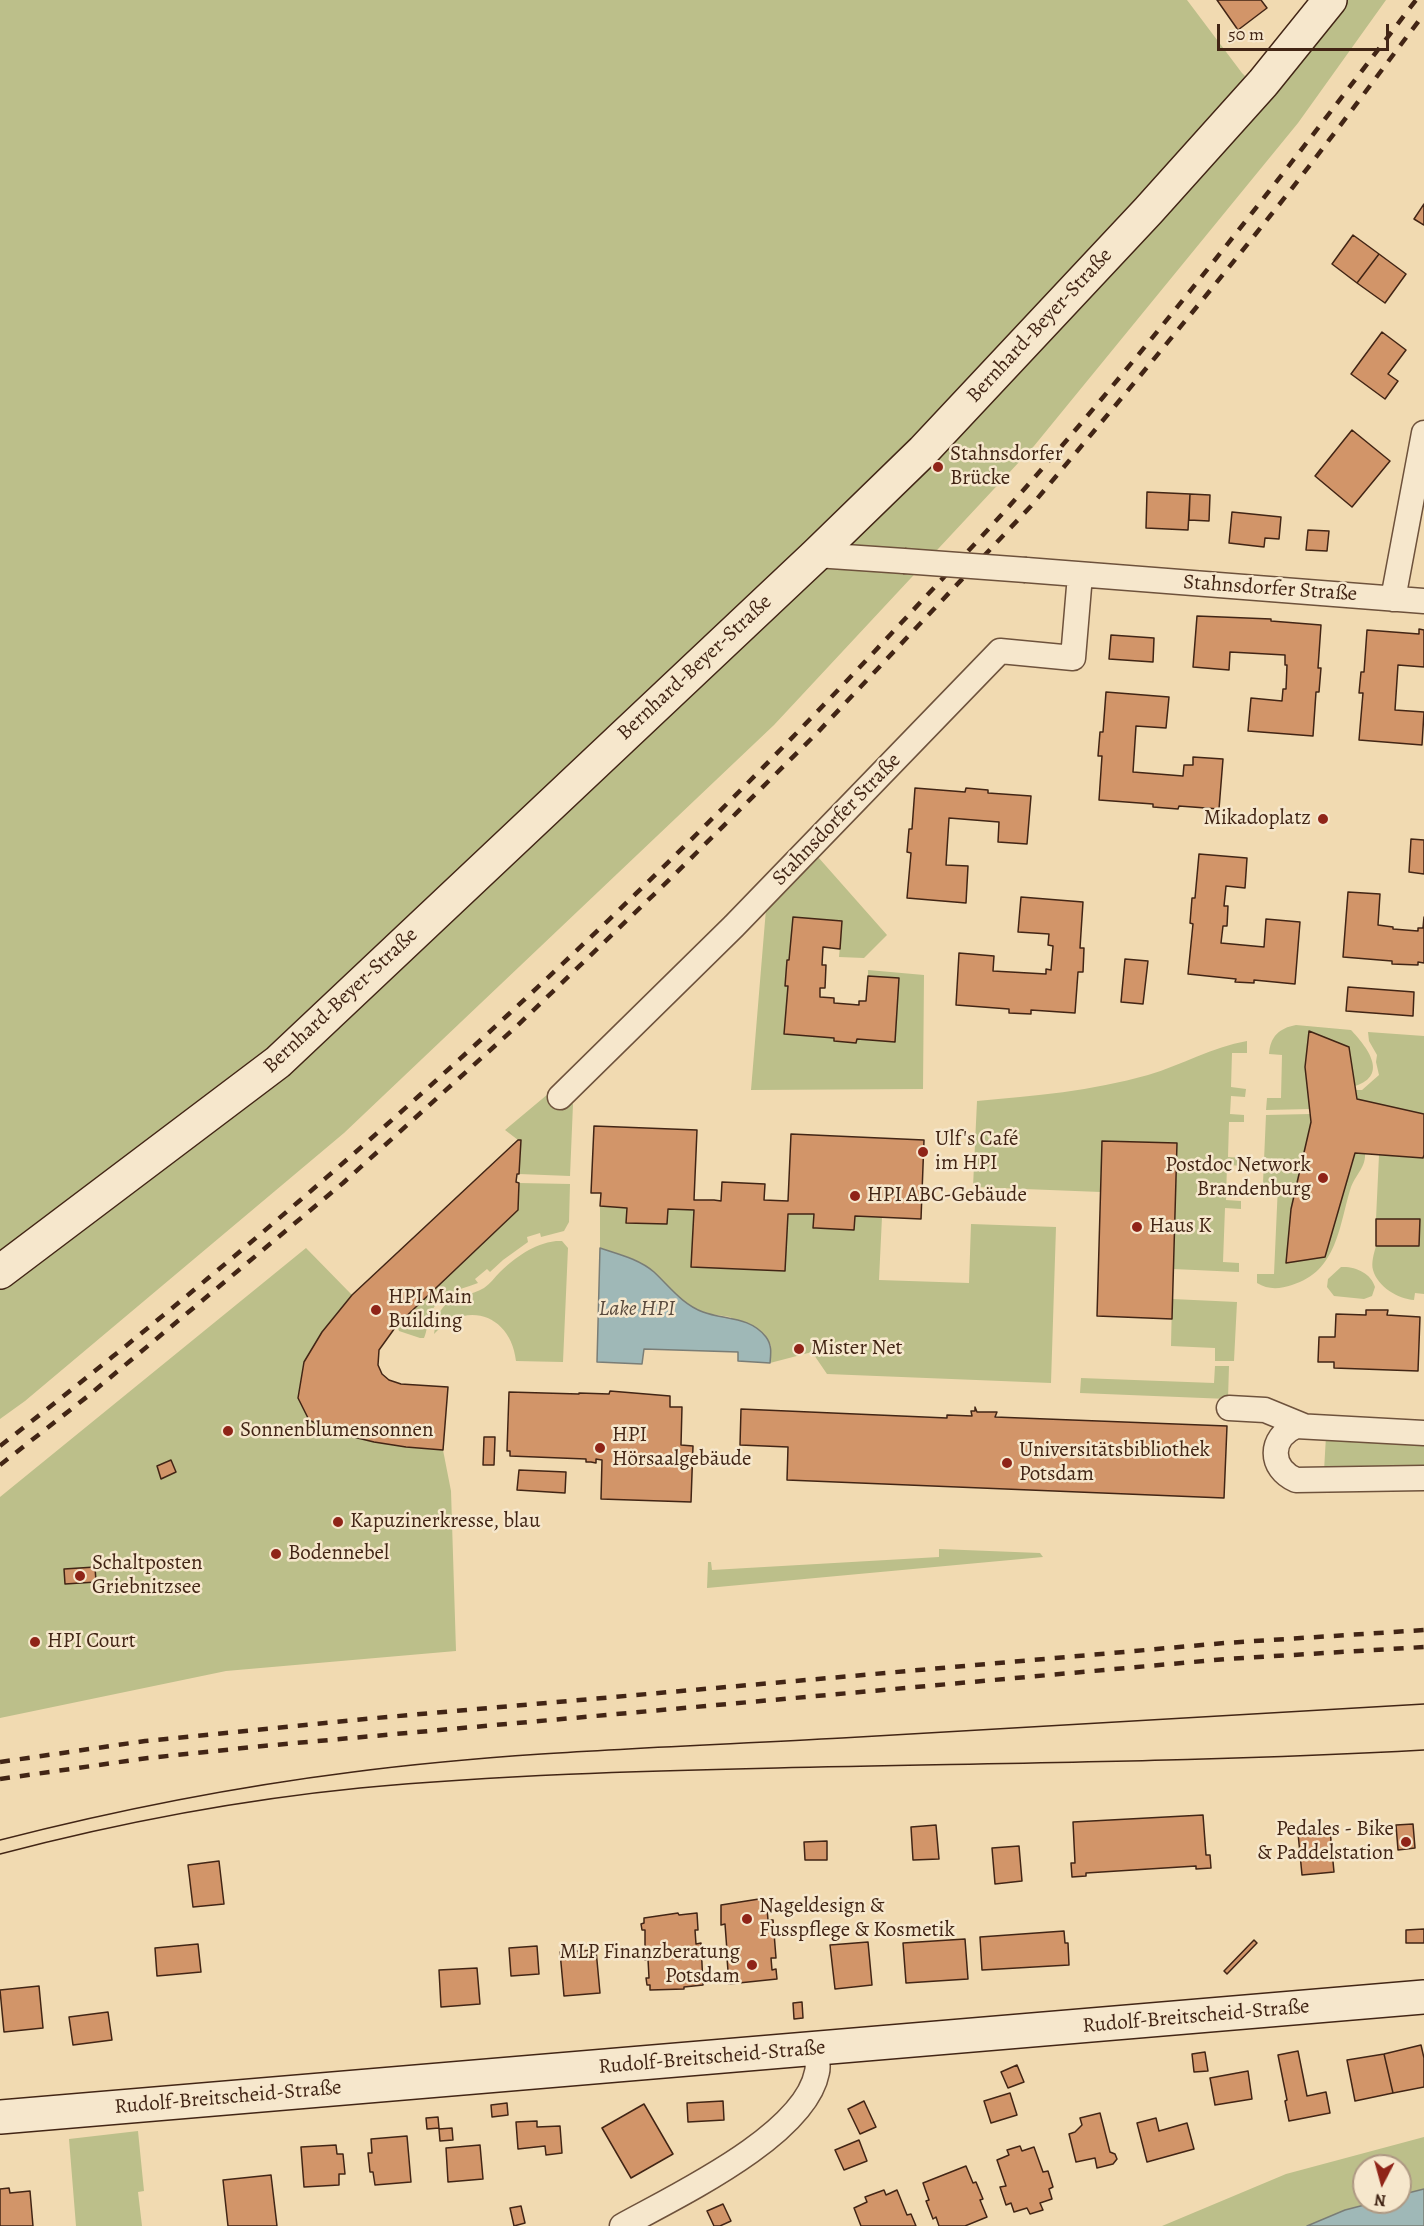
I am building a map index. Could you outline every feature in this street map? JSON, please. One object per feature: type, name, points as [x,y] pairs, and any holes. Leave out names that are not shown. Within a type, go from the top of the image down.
[{"type":"street","name":"Bernhard-Beyer-Straße","points":[[0,1272],[278,1062],[816,555],[923,451],[1140,219],[1263,83],[1330,0]]},
{"type":"street","points":[[1393,598],[1424,434]]},
{"type":"street","name":"Stahnsdorfer Straße","points":[[816,555],[1424,601]]},
{"type":"street","name":"Stahnsdorfer Straße","points":[[560,1097],[734,926],[1000,651],[1073,658],[1080,575]]},
{"type":"street","points":[[1229,1408],[1265,1410],[1305,1426]]},
{"type":"street","points":[[1424,1433],[1296,1426],[1282,1434],[1276,1449],[1278,1465],[1283,1472],[1296,1480],[1424,1478]]},
{"type":"street","name":"Rudolf-Breitscheid-Straße","points":[[0,2117],[1424,1997]]},
{"type":"street","points":[[622,2226],[730,2167],[777,2129],[801,2105],[810,2089],[818,2072],[816,2049]]},
{"type":"green space","points":[[0,0],[1187,0],[1242,73],[1263,94],[1342,0],[1386,0],[1298,123],[1034,446],[774,725],[344,1133],[25,1401],[0,1419]]},
{"type":"green space","points":[[818,857],[887,935],[864,958],[839,957],[842,921],[793,917],[785,985],[788,986],[784,1034],[834,1038],[834,1041],[856,1043],[857,1039],[895,1042],[899,978],[868,976],[868,970],[924,975],[923,1089],[751,1090],[766,909]]},
{"type":"green space","points":[[1296,1025],[1351,1030],[1363,1044],[1372,1060],[1371,1075],[1355,1086],[1349,1048],[1309,1031],[1305,1067],[1310,1109],[1266,1110],[1267,1098],[1281,1098],[1282,1055],[1269,1054],[1271,1043],[1280,1031]]},
{"type":"green space","points":[[1368,1032],[1424,1036],[1424,1114],[1357,1099],[1356,1090],[1362,1090],[1379,1075],[1377,1055],[1369,1041]]},
{"type":"green space","points":[[1247,1041],[1247,1053],[1232,1053],[1231,1087],[1246,1089],[1245,1097],[1231,1096],[1230,1114],[1244,1115],[1244,1122],[1229,1122],[1228,1157],[1243,1158],[1243,1166],[1227,1165],[1226,1200],[1241,1201],[1241,1209],[1225,1208],[1223,1262],[1239,1263],[1239,1272],[1173,1269],[1177,1143],[1103,1141],[1101,1192],[973,1187],[977,1101],[1063,1092],[1127,1081],[1161,1071],[1222,1047]]},
{"type":"green space","points":[[548,1094],[557,1103],[573,1104],[570,1176],[519,1174],[521,1141],[505,1130]]},
{"type":"green space","points":[[1310,1114],[1311,1122],[1291,1209],[1325,1256],[1355,1153],[1365,1153],[1364,1162],[1351,1187],[1339,1231],[1328,1258],[1307,1278],[1292,1285],[1279,1288],[1265,1287],[1257,1283],[1257,1274],[1274,1274],[1278,1185],[1263,1183],[1266,1115]]},
{"type":"green space","points":[[1379,1155],[1423,1158],[1424,1155],[1424,1294],[1415,1293],[1414,1300],[1389,1291],[1379,1282],[1373,1270],[1376,1246],[1419,1246],[1419,1219],[1376,1219]]},
{"type":"green space","points":[[519,1183],[570,1184],[569,1222],[564,1231],[541,1237],[540,1233],[527,1237],[528,1242],[490,1272],[487,1269],[475,1279],[478,1283],[442,1298],[433,1309],[424,1338],[399,1331],[397,1325],[517,1210]]},
{"type":"green space","points":[[600,1206],[627,1208],[626,1223],[667,1224],[668,1209],[694,1210],[691,1267],[785,1271],[788,1214],[814,1214],[813,1228],[854,1230],[855,1216],[882,1217],[879,1280],[969,1283],[971,1224],[1056,1227],[1051,1383],[827,1374],[812,1352],[770,1363],[771,1345],[730,1317],[704,1313],[679,1299],[652,1270],[628,1257],[600,1248]]},
{"type":"green space","points":[[562,1241],[568,1248],[563,1362],[516,1361],[506,1332],[485,1317],[473,1315],[460,1317],[447,1323],[434,1334],[439,1314],[446,1304],[484,1288],[506,1266],[525,1252]]},
{"type":"green space","points":[[306,1248],[352,1295],[304,1362],[298,1398],[309,1420],[337,1433],[406,1447],[443,1450],[451,1491],[456,1651],[226,1671],[0,1718],[0,1497]]},
{"type":"green space","points":[[1341,1267],[1357,1269],[1366,1274],[1375,1287],[1372,1296],[1364,1299],[1334,1296],[1327,1287],[1328,1279]]},
{"type":"green space","points":[[1172,1299],[1237,1302],[1234,1361],[1215,1361],[1215,1348],[1171,1346]]},
{"type":"green space","points":[[1215,1366],[1229,1366],[1228,1399],[1080,1393],[1081,1378],[1214,1383]]},
{"type":"green space","points":[[1326,1436],[1424,1443],[1424,1467],[1324,1471]]},
{"type":"green space","points":[[939,1549],[1040,1553],[1043,1557],[707,1588],[708,1562],[711,1562],[712,1570],[939,1557]]},
{"type":"green space","points":[[138,2131],[144,2191],[138,2192],[142,2226],[76,2226],[69,2139]]},
{"type":"green space","points":[[1424,2137],[1424,2189],[1412,2192],[1412,2154],[1361,2154]]},
{"type":"green space","points":[[1352,2156],[1352,2208],[1307,2226],[1162,2226],[1286,2174]]},
{"type":"water","name":"Lake HPI","points":[[600,1248],[628,1257],[648,1267],[682,1300],[696,1309],[711,1315],[745,1322],[760,1330],[769,1343],[770,1363],[738,1361],[738,1352],[644,1349],[642,1364],[597,1362]]},
{"type":"water","points":[[1424,2189],[1424,2226],[1307,2226],[1352,2208],[1352,2214],[1412,2214],[1412,2192]]},
{"type":"building","points":[[1217,0],[1261,0],[1267,8],[1238,30]]},
{"type":"building","points":[[1424,204],[1424,225],[1414,219]]},
{"type":"building","points":[[1353,235],[1379,254],[1357,283],[1332,264]]},
{"type":"building","points":[[1379,254],[1406,274],[1385,303],[1357,283]]},
{"type":"building","points":[[1382,332],[1406,350],[1388,374],[1398,381],[1385,399],[1351,374]]},
{"type":"building","points":[[1352,430],[1390,461],[1352,507],[1315,476]]},
{"type":"building","points":[[1147,492],[1190,494],[1188,530],[1146,528]]},
{"type":"building","points":[[1190,494],[1210,495],[1209,521],[1189,520]]},
{"type":"building","points":[[1232,512],[1281,517],[1279,539],[1265,538],[1264,547],[1229,543]]},
{"type":"building","points":[[1308,530],[1329,531],[1327,551],[1306,550]]},
{"type":"building","points":[[1197,616],[1271,619],[1271,621],[1321,625],[1318,668],[1321,668],[1319,692],[1316,692],[1313,736],[1248,731],[1251,698],[1282,701],[1283,689],[1286,689],[1285,655],[1230,652],[1229,670],[1193,667]]},
{"type":"building","points":[[1419,629],[1424,630],[1424,667],[1398,665],[1395,710],[1424,712],[1422,745],[1359,740],[1363,693],[1359,693],[1361,672],[1364,672],[1367,630],[1419,634]]},
{"type":"building","points":[[1111,635],[1154,638],[1153,662],[1109,659]]},
{"type":"building","points":[[1106,692],[1169,697],[1166,728],[1136,726],[1133,772],[1183,776],[1184,765],[1193,765],[1193,757],[1223,759],[1219,809],[1179,806],[1178,809],[1153,807],[1153,804],[1099,800],[1102,756],[1098,756],[1100,732],[1103,732]]},
{"type":"building","points":[[915,788],[965,792],[966,788],[988,790],[988,793],[1031,796],[1027,844],[998,842],[999,822],[949,818],[946,865],[968,866],[966,903],[907,898],[911,853],[907,852],[909,829],[912,829]]},
{"type":"building","points":[[1411,839],[1424,840],[1424,874],[1409,872]]},
{"type":"building","points":[[1199,854],[1247,858],[1245,888],[1226,886],[1224,906],[1228,906],[1227,926],[1223,926],[1221,943],[1264,947],[1266,919],[1300,922],[1295,984],[1254,980],[1254,983],[1235,982],[1236,979],[1188,974],[1193,924],[1190,923],[1192,898],[1195,898]]},
{"type":"building","points":[[1348,892],[1380,894],[1378,925],[1418,931],[1418,928],[1423,928],[1424,917],[1424,963],[1418,962],[1418,965],[1392,964],[1392,961],[1343,957]]},
{"type":"building","points":[[1021,897],[1083,902],[1080,948],[1084,948],[1083,972],[1078,972],[1075,1013],[1031,1010],[1031,1014],[1009,1013],[1009,1009],[956,1005],[959,953],[994,956],[993,971],[1046,974],[1046,969],[1051,970],[1053,946],[1048,945],[1049,934],[1018,932]]},
{"type":"building","points":[[793,917],[842,921],[840,949],[823,947],[822,965],[826,965],[825,988],[820,988],[820,997],[834,998],[834,1003],[859,1005],[859,1001],[866,1001],[868,976],[899,978],[895,1042],[857,1039],[856,1043],[834,1041],[834,1038],[784,1034],[788,986],[785,986],[787,960],[789,960]]},
{"type":"building","points":[[1125,959],[1148,961],[1143,1004],[1121,1002]]},
{"type":"building","points":[[1348,987],[1414,992],[1413,1016],[1346,1011]]},
{"type":"building","points":[[1309,1031],[1349,1047],[1357,1099],[1424,1114],[1424,1155],[1423,1158],[1355,1153],[1325,1257],[1286,1263],[1291,1209],[1311,1122],[1305,1067]]},
{"type":"building","name":"HPI ABC-Gebäude","points":[[594,1126],[697,1130],[694,1200],[721,1201],[722,1182],[765,1184],[764,1200],[788,1201],[791,1134],[924,1140],[921,1219],[855,1216],[854,1230],[813,1228],[814,1214],[788,1214],[785,1271],[691,1267],[694,1210],[668,1209],[667,1224],[626,1223],[627,1208],[600,1206],[601,1193],[591,1193]]},
{"type":"building","name":"HPI Main Building","points":[[518,1140],[521,1140],[519,1174],[517,1174],[516,1182],[519,1183],[518,1210],[397,1325],[379,1350],[378,1365],[382,1374],[389,1380],[401,1384],[448,1387],[443,1450],[374,1442],[337,1433],[309,1420],[298,1398],[304,1362],[322,1332],[352,1295]]},
{"type":"building","name":"Haus K","points":[[1102,1141],[1177,1143],[1172,1319],[1097,1316]]},
{"type":"building","points":[[1376,1219],[1420,1219],[1419,1246],[1376,1246]]},
{"type":"building","points":[[1366,1310],[1388,1310],[1387,1315],[1420,1317],[1418,1371],[1334,1368],[1334,1362],[1318,1362],[1319,1337],[1335,1337],[1336,1314],[1366,1315]]},
{"type":"building","name":"HPI Hörsaalgebäude","points":[[610,1391],[670,1396],[670,1407],[682,1407],[681,1445],[693,1446],[691,1502],[601,1499],[602,1460],[596,1459],[596,1463],[586,1462],[586,1459],[510,1456],[510,1451],[507,1451],[509,1392],[609,1394]]},
{"type":"building","name":"Universitätsbibliothek Potsdam","points":[[975,1407],[977,1412],[997,1412],[995,1417],[1227,1426],[1224,1498],[787,1480],[788,1447],[740,1445],[741,1409],[947,1418],[947,1415],[972,1416],[971,1411],[975,1411]]},
{"type":"building","points":[[484,1437],[495,1437],[494,1465],[483,1465]]},
{"type":"building","points":[[171,1460],[176,1472],[161,1479],[157,1466]]},
{"type":"building","points":[[519,1470],[566,1472],[565,1493],[517,1490]]},
{"type":"building","name":"Schaltposten Griebnitzsee","points":[[95,1567],[96,1582],[65,1584],[64,1569]]},
{"type":"building","points":[[1203,1815],[1206,1855],[1210,1855],[1211,1868],[1196,1869],[1196,1866],[1086,1873],[1086,1876],[1072,1877],[1071,1863],[1075,1863],[1073,1822]]},
{"type":"building","name":"Pedales - Bike & Paddelstation","points":[[1413,1824],[1415,1848],[1398,1850],[1396,1825]]},
{"type":"building","points":[[936,1825],[939,1859],[913,1860],[911,1827]]},
{"type":"building","points":[[1330,1830],[1334,1872],[1302,1875],[1298,1833]]},
{"type":"building","points":[[827,1841],[827,1860],[805,1860],[804,1842]]},
{"type":"building","points":[[1019,1846],[1022,1881],[995,1884],[992,1848]]},
{"type":"building","points":[[219,1861],[224,1904],[193,1907],[188,1865]]},
{"type":"building","points":[[759,1899],[769,1900],[768,1920],[773,1920],[776,1958],[771,1958],[772,1970],[776,1969],[777,1979],[729,1984],[727,1958],[724,1959],[724,1951],[727,1951],[725,1924],[721,1925],[721,1905]]},
{"type":"building","points":[[678,1913],[679,1915],[697,1913],[696,1944],[701,1943],[703,1985],[684,1987],[684,1989],[650,1990],[646,1978],[649,1978],[648,1959],[645,1960],[645,1930],[642,1930],[641,1924],[644,1923],[644,1918]]},
{"type":"building","points":[[1424,1929],[1424,1943],[1406,1943],[1406,1930]]},
{"type":"building","points":[[1064,1931],[1065,1943],[1068,1943],[1069,1965],[982,1970],[980,1937]]},
{"type":"building","points":[[965,1939],[968,1979],[906,1983],[903,1943]]},
{"type":"building","points":[[1254,1940],[1257,1943],[1227,1974],[1224,1971]]},
{"type":"building","points":[[868,1942],[872,1985],[835,1989],[830,1945]]},
{"type":"building","points":[[198,1944],[201,1972],[157,1976],[155,1948]]},
{"type":"building","points":[[537,1946],[539,1974],[511,1976],[509,1948]]},
{"type":"building","points":[[596,1950],[600,1993],[564,1996],[560,1952]]},
{"type":"building","points":[[477,1968],[480,2004],[441,2007],[439,1970]]},
{"type":"building","points":[[39,1986],[43,2028],[4,2032],[0,1990]]},
{"type":"building","points":[[802,2002],[803,2018],[794,2019],[793,2003]]},
{"type":"building","points":[[108,2012],[112,2040],[73,2045],[69,2017]]},
{"type":"building","points":[[1421,2045],[1424,2058],[1424,2087],[1393,2093],[1384,2054]]},
{"type":"building","points":[[1298,2051],[1307,2096],[1326,2092],[1330,2113],[1289,2121],[1278,2055]]},
{"type":"building","points":[[1205,2052],[1208,2071],[1194,2072],[1192,2054]]},
{"type":"building","points":[[1384,2054],[1393,2093],[1355,2101],[1347,2060]]},
{"type":"building","points":[[1017,2065],[1024,2082],[1008,2088],[1001,2072]]},
{"type":"building","points":[[1248,2071],[1252,2099],[1215,2105],[1210,2078]]},
{"type":"building","points":[[1010,2093],[1017,2115],[991,2123],[984,2101]]},
{"type":"building","points":[[723,2101],[724,2120],[688,2122],[687,2103]]},
{"type":"building","points":[[864,2101],[876,2127],[860,2134],[848,2109]]},
{"type":"building","points":[[507,2103],[508,2115],[492,2117],[491,2105]]},
{"type":"building","points":[[644,2104],[673,2154],[631,2178],[602,2128]]},
{"type":"building","points":[[1100,2113],[1110,2152],[1115,2154],[1117,2159],[1113,2164],[1097,2168],[1095,2158],[1076,2162],[1069,2134],[1082,2125],[1080,2118]]},
{"type":"building","points":[[438,2117],[439,2128],[427,2129],[426,2118]]},
{"type":"building","points":[[1156,2118],[1159,2131],[1187,2123],[1194,2149],[1147,2162],[1137,2123]]},
{"type":"building","points":[[537,2121],[537,2127],[560,2126],[562,2153],[546,2155],[545,2146],[518,2149],[516,2122]]},
{"type":"building","points":[[452,2128],[453,2140],[440,2141],[439,2129]]},
{"type":"building","points":[[407,2136],[411,2182],[375,2185],[373,2172],[370,2172],[368,2153],[372,2153],[371,2139]]},
{"type":"building","points":[[859,2140],[867,2161],[844,2170],[835,2150]]},
{"type":"building","points":[[336,2145],[337,2154],[343,2154],[345,2174],[339,2174],[339,2185],[304,2187],[301,2147]]},
{"type":"building","points":[[480,2145],[483,2179],[448,2182],[446,2148]]},
{"type":"building","points":[[1020,2146],[1022,2151],[1034,2147],[1043,2172],[1048,2171],[1053,2187],[1049,2189],[1052,2199],[1040,2203],[1043,2210],[1030,2214],[1027,2208],[1014,2212],[1011,2203],[1006,2205],[1000,2187],[1006,2186],[997,2160],[1009,2155],[1007,2150]]},
{"type":"building","points":[[966,2166],[983,2199],[980,2200],[987,2217],[965,2226],[939,2226],[936,2217],[933,2219],[926,2201],[929,2200],[923,2183]]},
{"type":"building","points":[[271,2175],[277,2226],[228,2226],[223,2180]]},
{"type":"building","points":[[9,2188],[10,2193],[30,2191],[33,2226],[0,2226],[0,2189]]},
{"type":"building","points":[[884,2190],[886,2195],[897,2190],[907,2215],[911,2214],[916,2226],[861,2226],[854,2208],[867,2202],[865,2197]]},
{"type":"building","points":[[723,2204],[731,2221],[714,2226],[707,2211]]},
{"type":"building","points":[[521,2206],[525,2223],[514,2226],[510,2208]]},
{"type":"tram line","points":[[0,1840],[132,1809],[220,1792],[308,1778],[475,1759],[597,1750],[1424,1704]]},
{"type":"tram line","points":[[0,1854],[89,1832],[224,1806],[315,1793],[412,1784],[621,1772],[1182,1760],[1424,1750]]},
{"type":"railway","points":[[0,1446],[120,1351],[354,1154],[580,947],[798,732],[977,542],[1072,434],[1222,250],[1416,0]]},
{"type":"railway","points":[[0,1465],[88,1396],[343,1183],[518,1025],[818,732],[1031,506],[1270,216],[1424,14]]},
{"type":"railway","points":[[0,1762],[145,1741],[376,1718],[1225,1643],[1424,1630]]},
{"type":"railway","points":[[0,1779],[148,1758],[263,1746],[1226,1659],[1424,1647]]},
{"type":"place","name":"Stahnsdorfer Brücke","points":[[938,467]]},
{"type":"place","name":"Mikadoplatz","points":[[1323,819]]},
{"type":"place","name":"Ulf's Café im HPI","points":[[923,1152]]},
{"type":"place","name":"Postdoc Network Brandenburg","points":[[1323,1178]]},
{"type":"place","name":"HPI ABC-Gebäude","points":[[855,1196]]},
{"type":"place","name":"Haus K","points":[[1137,1227]]},
{"type":"place","name":"HPI Main Building","points":[[376,1310]]},
{"type":"place","name":"Mister Net","points":[[799,1349]]},
{"type":"place","name":"Sonnenblumensonnen","points":[[228,1431]]},
{"type":"place","name":"HPI Hörsaalgebäude","points":[[600,1448]]},
{"type":"place","name":"Universitätsbibliothek Potsdam","points":[[1007,1463]]},
{"type":"place","name":"Kapuzinerkresse, blau","points":[[338,1522]]},
{"type":"place","name":"Bodennebel","points":[[276,1554]]},
{"type":"place","name":"Schaltposten Griebnitzsee","points":[[80,1576]]},
{"type":"place","name":"HPI Court","points":[[35,1642]]},
{"type":"place","name":"Pedales - Bike & Paddelstation","points":[[1406,1842]]},
{"type":"place","name":"Nageldesign & Fusspflege & Kosmetik","points":[[747,1919]]},
{"type":"place","name":"MLP Finanzberatung Potsdam","points":[[752,1965]]}]
